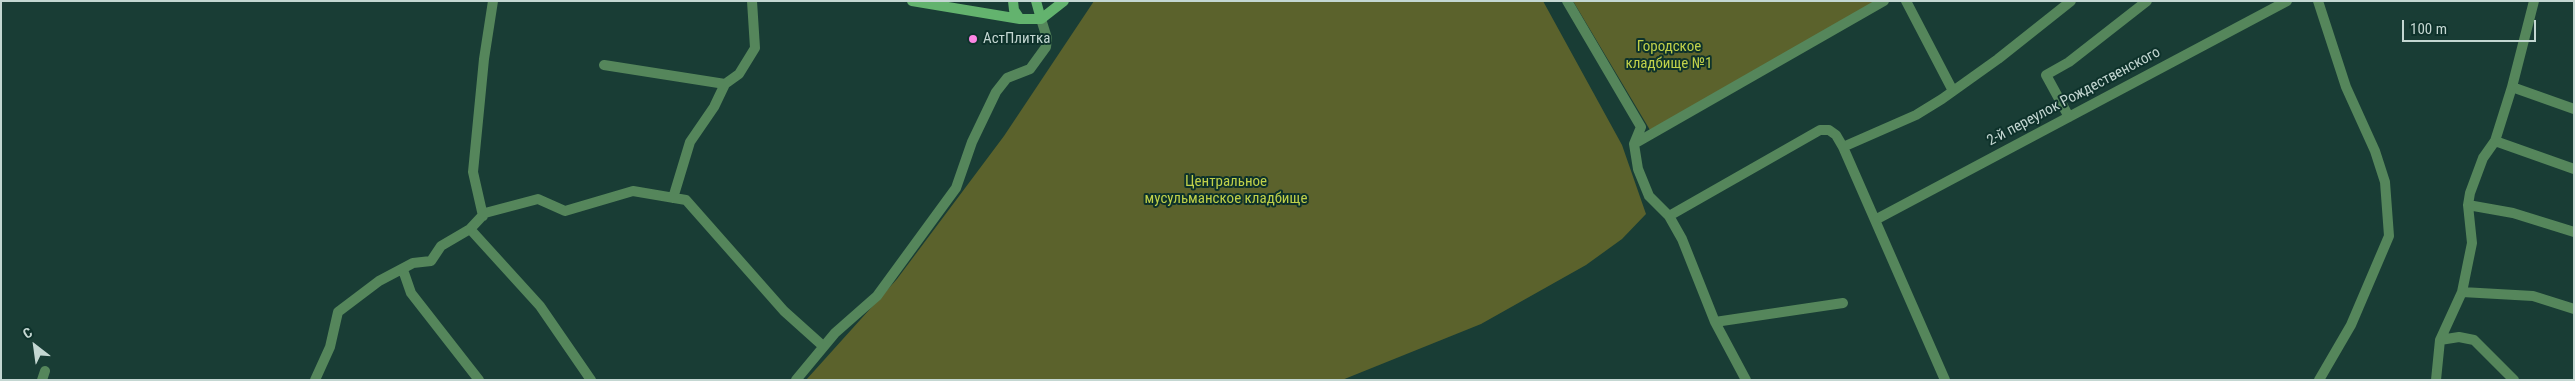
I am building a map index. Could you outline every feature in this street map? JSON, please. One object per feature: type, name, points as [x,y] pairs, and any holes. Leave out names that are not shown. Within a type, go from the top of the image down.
[{"type":"main road","points":[[912,1],[970,9],[1020,19],[1041,19],[1064,1]]},
{"type":"main road","points":[[1014,1],[1014,10],[1020,19]]},
{"type":"main road","points":[[1036,1],[1041,19]]},
{"type":"street","points":[[482,216],[473,172],[484,59],[493,1]]},
{"type":"street","points":[[673,198],[690,142],[714,107],[725,84],[739,74],[754,48],[752,1]]},
{"type":"street","points":[[1567,1],[1641,126],[1634,144],[1638,169],[1649,196],[1669,216],[1682,239],[1715,322],[1746,380]]},
{"type":"street","points":[[1634,144],[1884,1]]},
{"type":"street","points":[[1906,1],[1954,91]]},
{"type":"street","points":[[1843,147],[1916,115],[1954,91],[2071,1]]},
{"type":"street","points":[[2069,117],[2046,75],[2069,62],[2147,1]]},
{"type":"street","name":"2-й переулок Рождественского","points":[[1875,220],[2287,1]]},
{"type":"street","points":[[2318,1],[2346,87],[2375,151],[2385,182],[2389,236],[2350,325],[2319,380]]},
{"type":"street","points":[[2436,380],[2440,340],[2462,292],[2472,243],[2468,204],[2482,158],[2495,141],[2512,87],[2534,1]]},
{"type":"street","points":[[796,380],[823,346],[877,296],[956,188],[972,142],[996,92],[1007,78],[1030,69],[1046,47],[1047,38],[1041,19]]},
{"type":"street","points":[[604,65],[725,84]]},
{"type":"street","points":[[2512,87],[2574,109]]},
{"type":"street","points":[[1669,216],[1820,130],[1829,130],[1836,135],[1843,147],[1945,380]]},
{"type":"street","points":[[2495,141],[2574,169]]},
{"type":"street","points":[[315,380],[330,348],[338,312],[379,281],[403,270],[413,263],[430,261],[441,246],[470,229],[485,213],[538,199],[565,211],[633,191],[686,200],[784,311],[823,346]]},
{"type":"street","points":[[2468,204],[2513,213],[2574,232]]},
{"type":"street","points":[[470,229],[540,306],[591,380]]},
{"type":"street","points":[[403,270],[411,293],[479,380]]},
{"type":"street","points":[[2462,292],[2533,296],[2574,308]]},
{"type":"street","points":[[1715,322],[1843,303]]},
{"type":"street","points":[[2440,340],[2459,337],[2474,340],[2514,380]]},
{"type":"green space","name":"Центральное мусульманское кладбище","points":[[1094,1],[1543,1],[1622,145],[1646,214],[1622,239],[1586,265],[1481,324],[1342,380],[806,380],[897,279],[1004,136]]},
{"type":"green space","name":"Городское кладбище №1","points":[[1573,1],[1879,1],[1650,130]]},
{"type":"place","name":"АстПлитка","points":[[973,39]]}]
